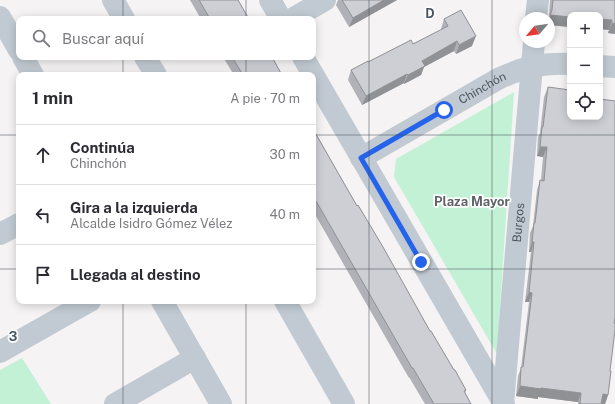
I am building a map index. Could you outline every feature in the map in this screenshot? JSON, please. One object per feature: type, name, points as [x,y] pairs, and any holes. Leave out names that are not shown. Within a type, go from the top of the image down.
[{"type":"street","points":[[113,0],[122,16]]},
{"type":"street","points":[[270,0],[279,16]]},
{"type":"street","points":[[297,16],[325,0]]},
{"type":"street","points":[[537,12],[538,0]]},
{"type":"street","points":[[0,17],[14,49]]},
{"type":"street","name":"Burgos","points":[[504,403],[534,48]]},
{"type":"street","points":[[22,60],[31,72]]},
{"type":"street","points":[[147,60],[154,72]]},
{"type":"street","points":[[305,60],[312,72]]},
{"type":"street","name":"Chinchón","points":[[361,158],[498,79],[532,66],[545,64],[567,64]]},
{"type":"street","points":[[603,66],[615,67]]},
{"type":"street","points":[[316,80],[504,403]]},
{"type":"street","points":[[0,352],[85,304]]},
{"type":"street","points":[[164,304],[221,404]]},
{"type":"street","points":[[287,304],[344,404]]},
{"type":"street","points":[[115,404],[195,358]]},
{"type":"green space","points":[[514,92],[497,354],[394,177],[396,159]]},
{"type":"green space","points":[[22,358],[51,404],[0,404],[0,370]]},
{"type":"building","points":[[199,0],[238,0],[247,16],[208,16]]},
{"type":"building","points":[[342,0],[384,0],[353,18]]},
{"type":"building","points":[[553,0],[615,0],[615,24],[612,23],[612,20],[603,19],[603,12],[567,12],[567,17],[555,16],[555,12],[551,12]]},
{"type":"building","points":[[461,10],[476,36],[459,45],[457,41],[422,61],[425,66],[366,96],[351,70],[411,40],[413,44],[448,26],[444,19]]},
{"type":"building","points":[[234,60],[274,60],[280,72],[241,72]]},
{"type":"building","points":[[548,87],[567,90],[567,120],[603,120],[603,99],[615,101],[615,330],[608,395],[603,394],[601,404],[580,404],[581,393],[520,386],[521,367],[523,367],[532,293],[529,292],[534,242],[532,242],[534,223],[540,180],[544,181],[547,147],[540,147]]},
{"type":"building","points":[[316,134],[357,206],[358,205],[383,247],[430,331],[455,370],[466,390],[464,391],[471,404],[434,404],[316,201]]},
{"type":"district","name":"Plaza Mayor","points":[[472,201]]},
{"type":"route","points":[[421,262],[361,158],[444,110]]}]
